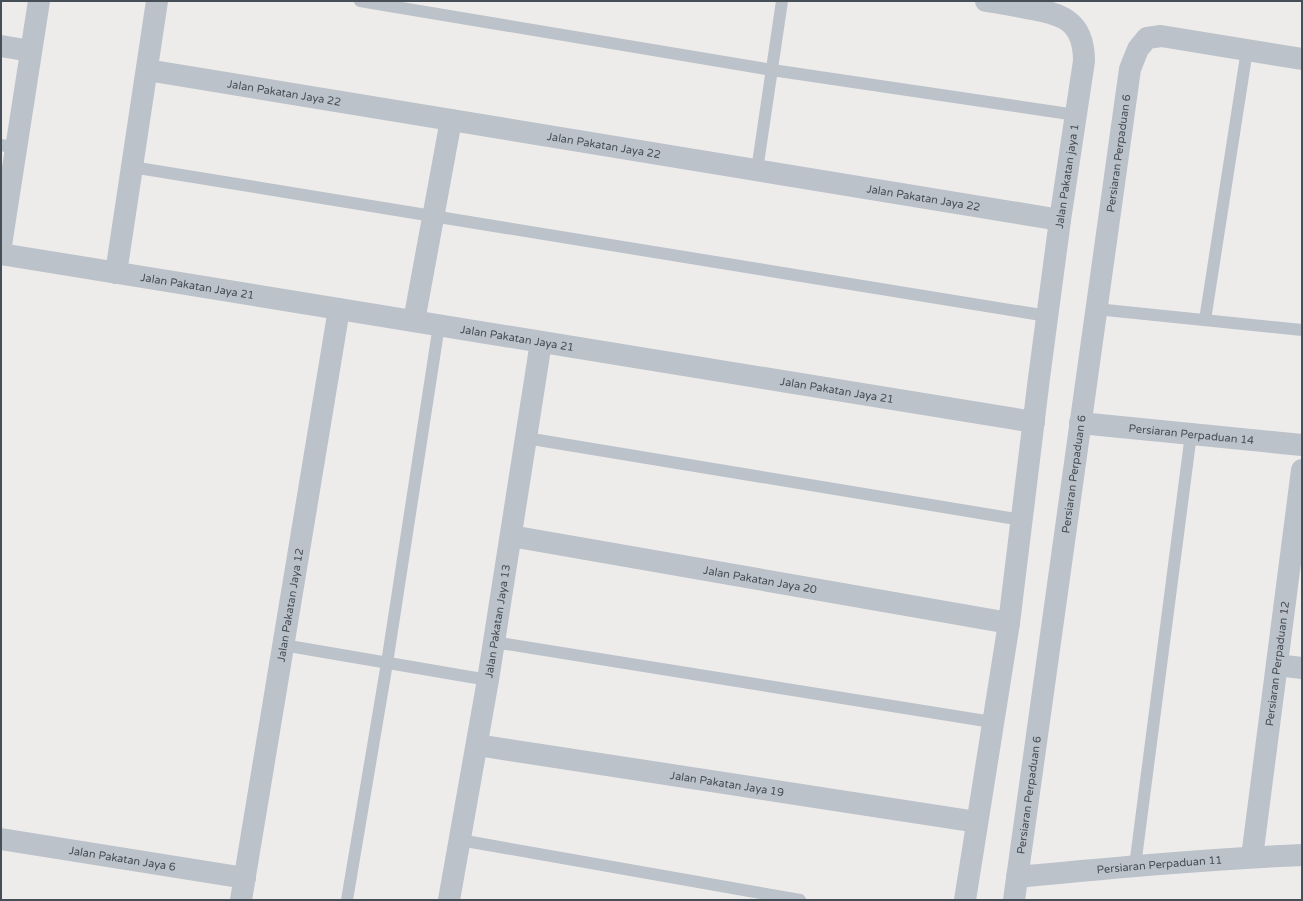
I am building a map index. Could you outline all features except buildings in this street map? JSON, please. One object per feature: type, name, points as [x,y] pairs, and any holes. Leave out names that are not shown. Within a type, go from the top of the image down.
[{"type":"street","points":[[1,245],[9,147],[31,51],[39,1]]},
{"type":"street","points":[[116,273],[157,1]]},
{"type":"street","name":"Jalan Pakatan jaya 1","points":[[965,900],[992,722],[1009,624],[1047,316],[1084,61],[1084,48],[1079,35],[1071,24],[1060,16],[1047,11],[986,1]]},
{"type":"street","name":"Persiaran Perpaduan 6","points":[[1014,900],[1130,69],[1138,49],[1147,38],[1161,36],[1248,50]]},
{"type":"street","points":[[1,46],[31,51]]},
{"type":"street","points":[[1248,50],[1302,59]]},
{"type":"street","name":"Jalan Pakatan Jaya 22","points":[[147,70],[1060,220]]},
{"type":"street","points":[[414,321],[451,120]]},
{"type":"street","name":"Jalan Pakatan Jaya 21","points":[[1,254],[1034,422]]},
{"type":"street","name":"Jalan Pakatan Jaya 12","points":[[241,900],[338,309]]},
{"type":"street","name":"Jalan Pakatan Jaya 13","points":[[449,900],[488,680],[541,342]]},
{"type":"street","name":"Persiaran Perpaduan 14","points":[[1080,423],[1302,446]]},
{"type":"street","name":"Persiaran Perpaduan 12","points":[[1252,857],[1278,665],[1297,555],[1302,470]]},
{"type":"street","name":"Jalan Pakatan Jaya 20","points":[[511,536],[1009,624]]},
{"type":"street","points":[[1278,665],[1302,668]]},
{"type":"street","name":"Jalan Pakatan Jaya 19","points":[[477,745],[977,822]]},
{"type":"street","name":"Jalan Pakatan Jaya 6","points":[[1,839],[245,878]]},
{"type":"street","name":"Persiaran Perpaduan 11","points":[[1017,877],[1134,866],[1252,857],[1302,855]]},
{"type":"lane","points":[[360,1],[772,70],[1076,116]]},
{"type":"lane","points":[[757,170],[782,1]]},
{"type":"lane","points":[[1205,320],[1248,50]]},
{"type":"lane","points":[[132,167],[1047,316]]},
{"type":"lane","points":[[1096,309],[1302,330]]},
{"type":"lane","points":[[347,900],[387,663],[439,325]]},
{"type":"lane","points":[[1134,866],[1191,434]]},
{"type":"lane","points":[[526,438],[1022,520]]},
{"type":"lane","points":[[494,642],[992,722]]},
{"type":"lane","points":[[283,645],[488,680]]},
{"type":"lane","points":[[460,840],[800,900]]}]
